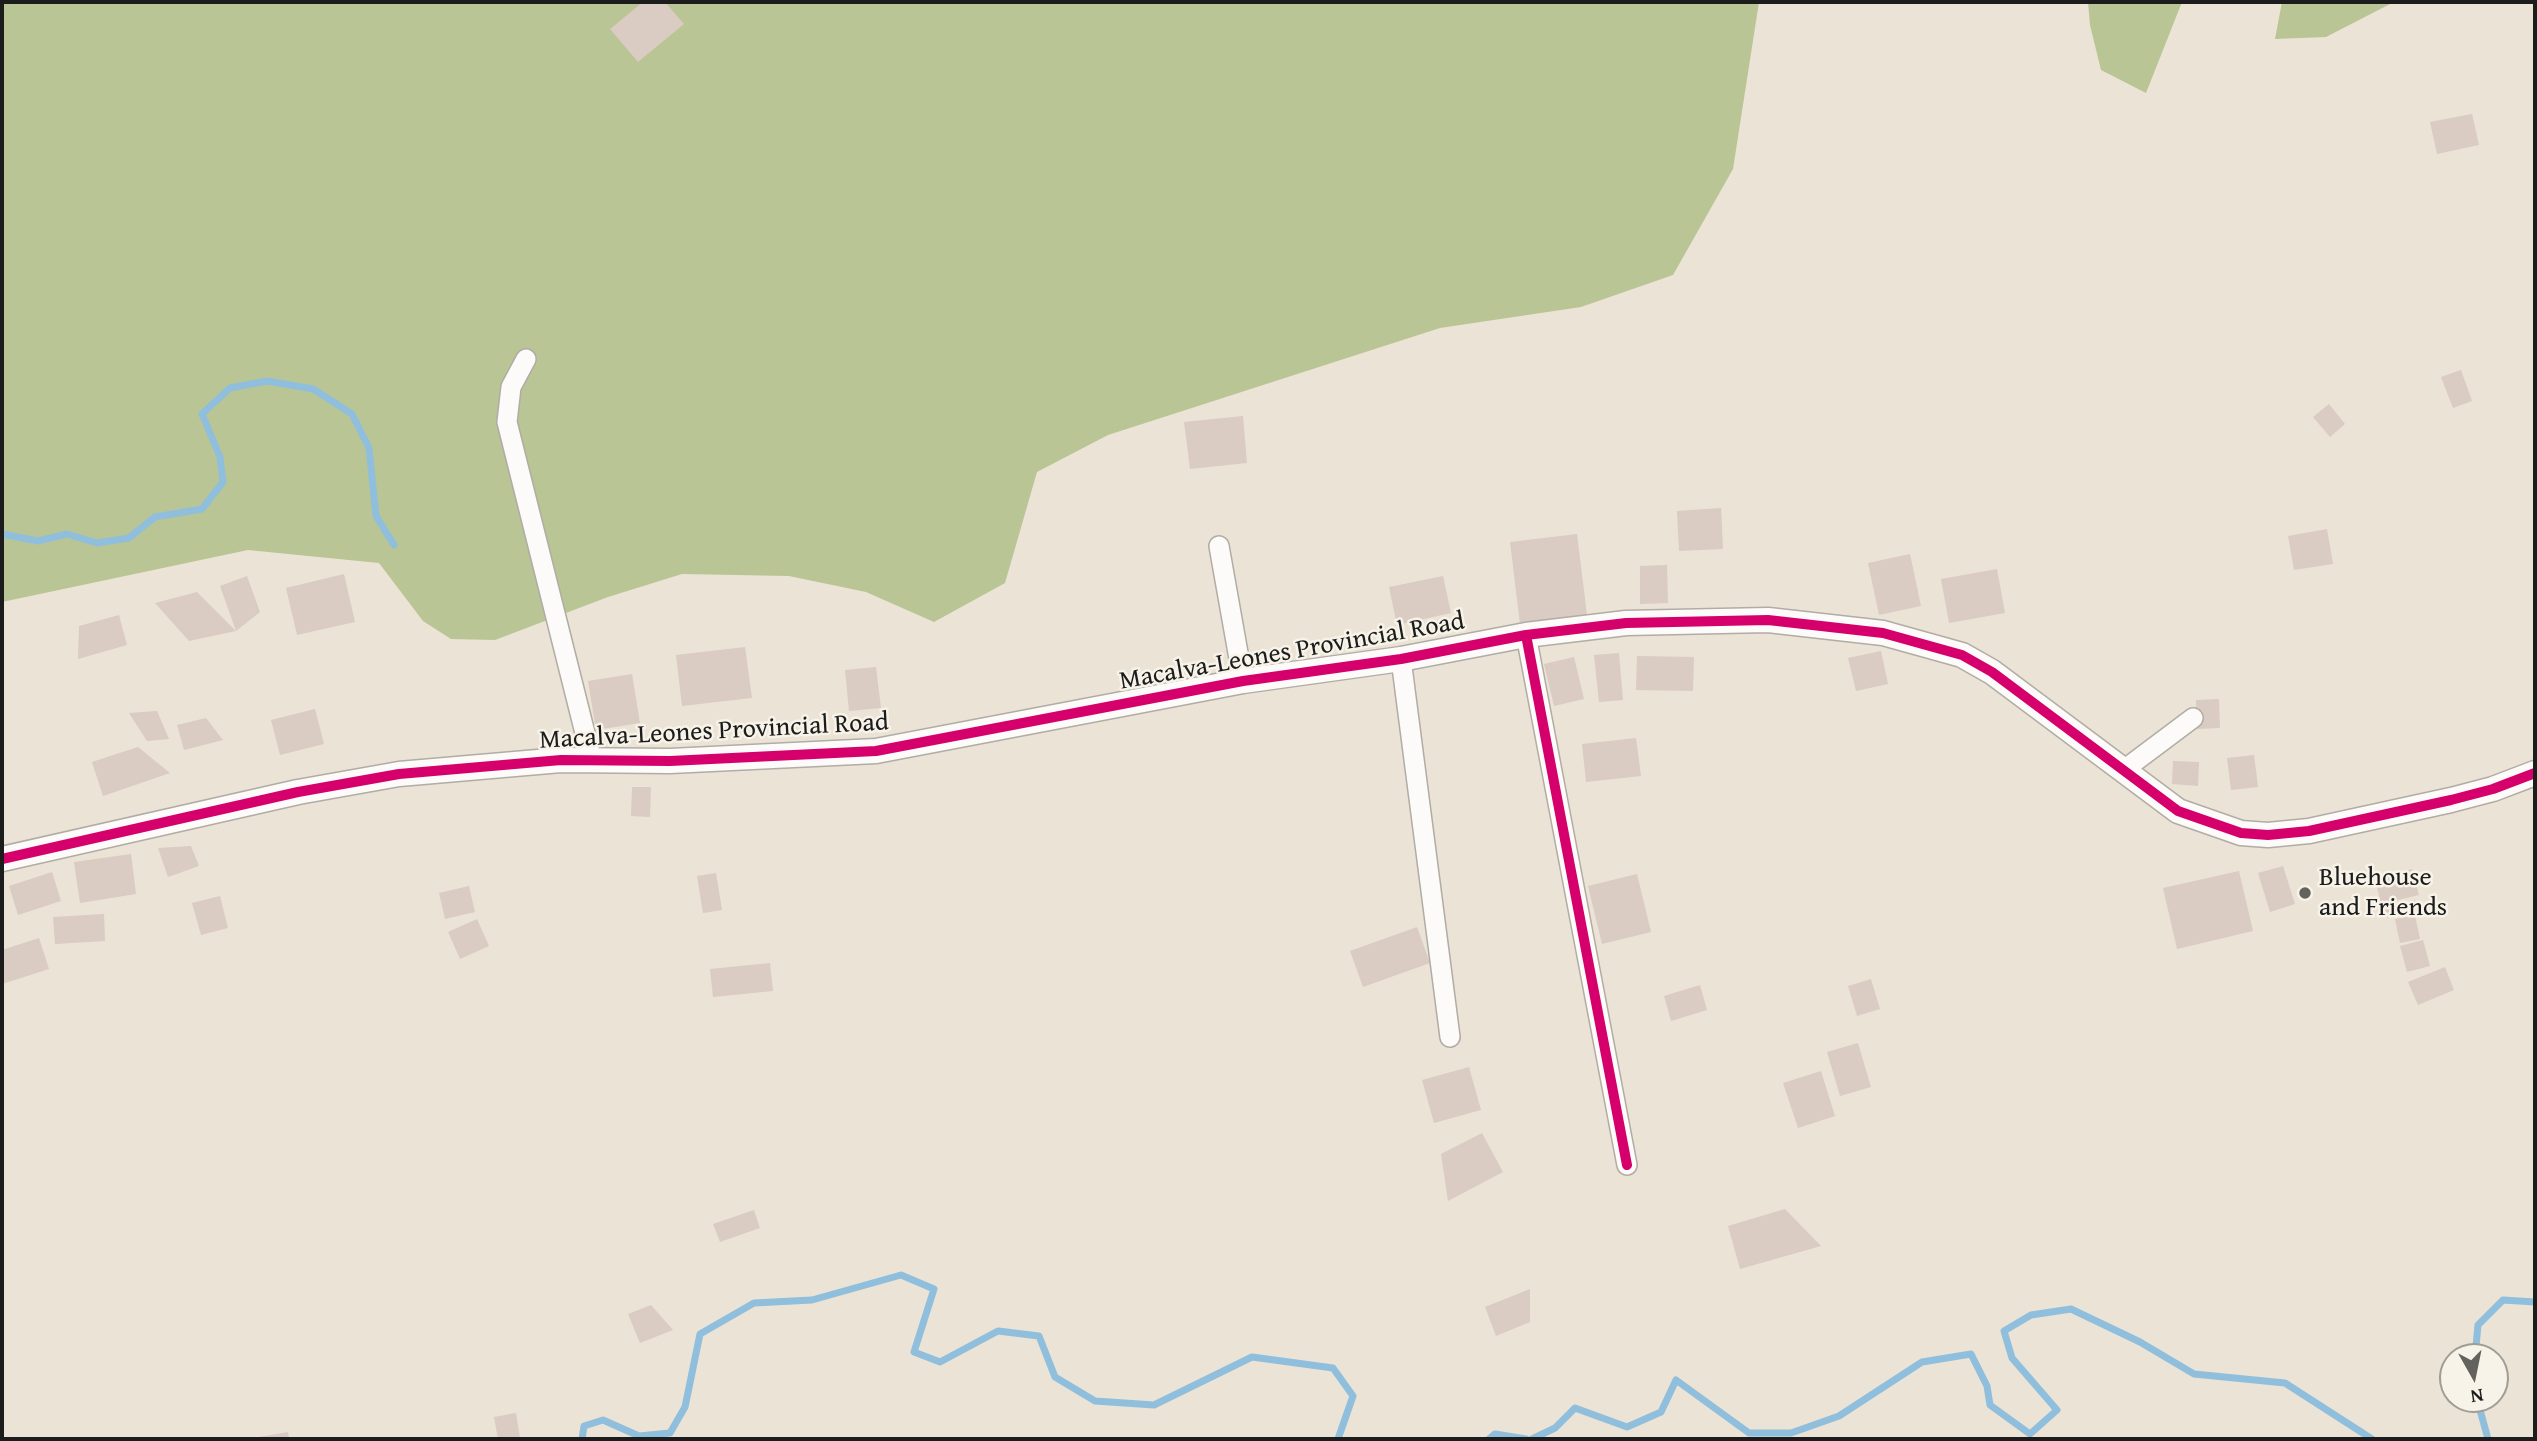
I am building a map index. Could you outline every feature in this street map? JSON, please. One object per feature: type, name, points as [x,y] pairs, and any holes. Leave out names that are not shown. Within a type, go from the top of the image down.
[{"type":"street","points":[[526,359],[511,387],[508,422],[592,761]]},
{"type":"street","points":[[1219,546],[1243,681]]},
{"type":"street","name":"Macalva-Leones Provincial Road","points":[[2,859],[298,792],[399,774],[592,761],[670,761],[876,751],[1243,681],[1401,659],[1526,635],[1626,623],[1768,620],[1909,638],[1978,663],[2169,804],[2192,818],[2241,833],[2268,835],[2309,831],[2451,800],[2493,789],[2535,772]]},
{"type":"street","points":[[1526,635],[1627,1165]]},
{"type":"street","points":[[1401,659],[1450,1037]]},
{"type":"street","points":[[2125,769],[2193,718]]},
{"type":"green space","points":[[2,2],[1759,2],[1733,169],[1673,275],[1581,307],[1440,328],[1108,435],[1037,472],[1005,583],[934,622],[866,592],[789,576],[682,574],[608,597],[495,640],[451,639],[423,621],[379,563],[248,550],[2,602]]},
{"type":"green space","points":[[2088,2],[2182,2],[2146,93],[2101,70],[2090,25]]},
{"type":"green space","points":[[2282,2],[2394,2],[2326,37],[2275,39]]},
{"type":"building","points":[[643,2],[665,2],[684,24],[638,62],[610,29]]},
{"type":"building","points":[[2472,114],[2479,145],[2437,154],[2430,122]]},
{"type":"building","points":[[2461,370],[2472,401],[2453,408],[2441,377]]},
{"type":"building","points":[[2329,404],[2345,424],[2330,437],[2313,417]]},
{"type":"building","points":[[1243,416],[1247,463],[1190,469],[1184,422]]},
{"type":"building","points":[[1721,508],[1723,549],[1679,551],[1677,511]]},
{"type":"building","points":[[2327,529],[2333,564],[2294,570],[2288,536]]},
{"type":"building","points":[[1577,534],[1587,615],[1520,624],[1510,542]]},
{"type":"building","points":[[1910,554],[1921,606],[1879,615],[1868,563]]},
{"type":"building","points":[[1667,565],[1668,603],[1640,604],[1640,566]]},
{"type":"building","points":[[1997,569],[2005,613],[1949,623],[1941,579]]},
{"type":"building","points":[[344,574],[355,622],[297,635],[286,588]]},
{"type":"building","points":[[247,576],[260,612],[236,631],[220,586]]},
{"type":"building","points":[[1443,576],[1451,613],[1397,625],[1389,587]]},
{"type":"building","points":[[197,592],[236,631],[189,641],[155,603]]},
{"type":"building","points":[[119,615],[127,645],[78,659],[79,626]]},
{"type":"building","points":[[745,647],[752,698],[682,706],[676,655]]},
{"type":"building","points":[[1881,651],[1888,684],[1856,691],[1848,658]]},
{"type":"building","points":[[1619,653],[1623,700],[1599,702],[1594,655]]},
{"type":"building","points":[[1637,656],[1694,657],[1693,691],[1636,690]]},
{"type":"building","points":[[1574,657],[1584,699],[1554,706],[1544,664]]},
{"type":"building","points":[[876,667],[881,708],[849,711],[845,670]]},
{"type":"building","points":[[632,674],[640,723],[596,730],[588,681]]},
{"type":"building","points":[[2219,699],[2220,728],[2197,729],[2196,700]]},
{"type":"building","points":[[315,709],[324,744],[280,755],[271,720]]},
{"type":"building","points":[[157,711],[169,739],[147,741],[129,713]]},
{"type":"building","points":[[206,718],[223,740],[184,750],[177,725]]},
{"type":"building","points":[[1636,738],[1641,776],[1586,782],[1582,744]]},
{"type":"building","points":[[138,747],[170,773],[103,796],[92,762]]},
{"type":"building","points":[[2254,755],[2258,787],[2231,790],[2227,758]]},
{"type":"building","points":[[2173,761],[2199,762],[2198,786],[2172,784]]},
{"type":"building","points":[[632,787],[651,787],[650,817],[631,816]]},
{"type":"building","points":[[191,846],[199,866],[168,877],[158,848]]},
{"type":"building","points":[[131,854],[136,894],[80,903],[74,862]]},
{"type":"building","points":[[2283,866],[2295,904],[2270,912],[2258,873]]},
{"type":"building","points":[[2412,869],[2419,895],[2381,904],[2375,878]]},
{"type":"building","points":[[2239,871],[2253,931],[2177,949],[2163,888]]},
{"type":"building","points":[[52,872],[61,901],[18,915],[9,886]]},
{"type":"building","points":[[716,873],[722,910],[703,913],[697,876]]},
{"type":"building","points":[[1637,874],[1651,932],[1602,944],[1588,886]]},
{"type":"building","points":[[469,886],[475,912],[445,919],[439,893]]},
{"type":"building","points":[[220,896],[228,928],[201,935],[192,903]]},
{"type":"building","points":[[2415,900],[2417,909],[2387,918],[2384,908]]},
{"type":"building","points":[[104,914],[105,941],[55,944],[53,917]]},
{"type":"building","points":[[2415,915],[2420,939],[2400,943],[2395,919]]},
{"type":"building","points":[[477,919],[489,946],[460,959],[448,932]]},
{"type":"building","points":[[1417,927],[1430,963],[1363,987],[1350,951]]},
{"type":"building","points":[[39,938],[49,969],[2,984],[2,950]]},
{"type":"building","points":[[2423,940],[2430,966],[2407,972],[2400,946]]},
{"type":"building","points":[[770,963],[773,991],[713,997],[710,969]]},
{"type":"building","points":[[2445,967],[2454,990],[2418,1005],[2408,982]]},
{"type":"building","points":[[1871,979],[1880,1009],[1857,1016],[1848,986]]},
{"type":"building","points":[[1700,985],[1707,1010],[1671,1021],[1664,996]]},
{"type":"building","points":[[1858,1043],[1871,1087],[1840,1096],[1827,1052]]},
{"type":"building","points":[[1469,1067],[1481,1110],[1434,1123],[1422,1080]]},
{"type":"building","points":[[1821,1071],[1835,1116],[1798,1128],[1783,1083]]},
{"type":"building","points":[[1482,1133],[1503,1172],[1448,1201],[1441,1154]]},
{"type":"building","points":[[1785,1209],[1821,1246],[1740,1269],[1728,1226]]},
{"type":"building","points":[[754,1210],[760,1228],[720,1242],[713,1224]]},
{"type":"building","points":[[1530,1289],[1530,1322],[1496,1336],[1485,1307]]},
{"type":"building","points":[[651,1305],[673,1330],[640,1343],[628,1314]]},
{"type":"building","points":[[516,1413],[520,1438],[498,1439],[494,1417]]},
{"type":"building","points":[[288,1432],[289,1439],[253,1438]]},
{"type":"waterway","points":[[2,534],[38,541],[67,534],[97,543],[129,538],[155,517],[202,509],[223,482],[220,457],[202,414],[230,388],[267,381],[313,389],[352,414],[369,448],[376,516],[394,545]]},
{"type":"waterway","points":[[582,1439],[584,1426],[603,1420],[639,1436],[670,1433],[685,1407],[700,1334],[754,1303],[812,1300],[901,1275],[934,1289],[914,1352],[940,1362],[998,1331],[1039,1336],[1055,1377],[1095,1401],[1154,1405],[1252,1357],[1333,1368],[1353,1396],[1338,1439]]},
{"type":"waterway","points":[[2476,1343],[2478,1325],[2503,1300],[2535,1302]]},
{"type":"waterway","points":[[1532,1439],[1555,1428],[1575,1408],[1627,1427],[1661,1412],[1676,1380],[1749,1433],[1791,1433],[1839,1416],[1922,1362],[1971,1354],[1987,1386],[1990,1405],[2030,1434],[2057,1410],[2012,1358],[2004,1331],[2031,1315],[2071,1309],[2140,1342],[2194,1374],[2285,1383],[2372,1439]]},
{"type":"waterway","points":[[2481,1413],[2488,1439]]},
{"type":"waterway","points":[[1489,1439],[1495,1434],[1526,1439]]},
{"type":"cycle path","points":[[2,859],[298,792],[399,774],[561,760],[670,761],[876,751],[1243,681],[1401,659],[1526,635],[1626,623],[1768,620],[1883,633],[1962,655],[1992,672],[2178,811],[2241,833],[2268,835],[2309,831],[2451,800],[2493,789],[2535,773]]},
{"type":"cycle path","points":[[1526,635],[1627,1165]]},
{"type":"place","name":"Bluehouse and Friends","points":[[2305,893]]}]
